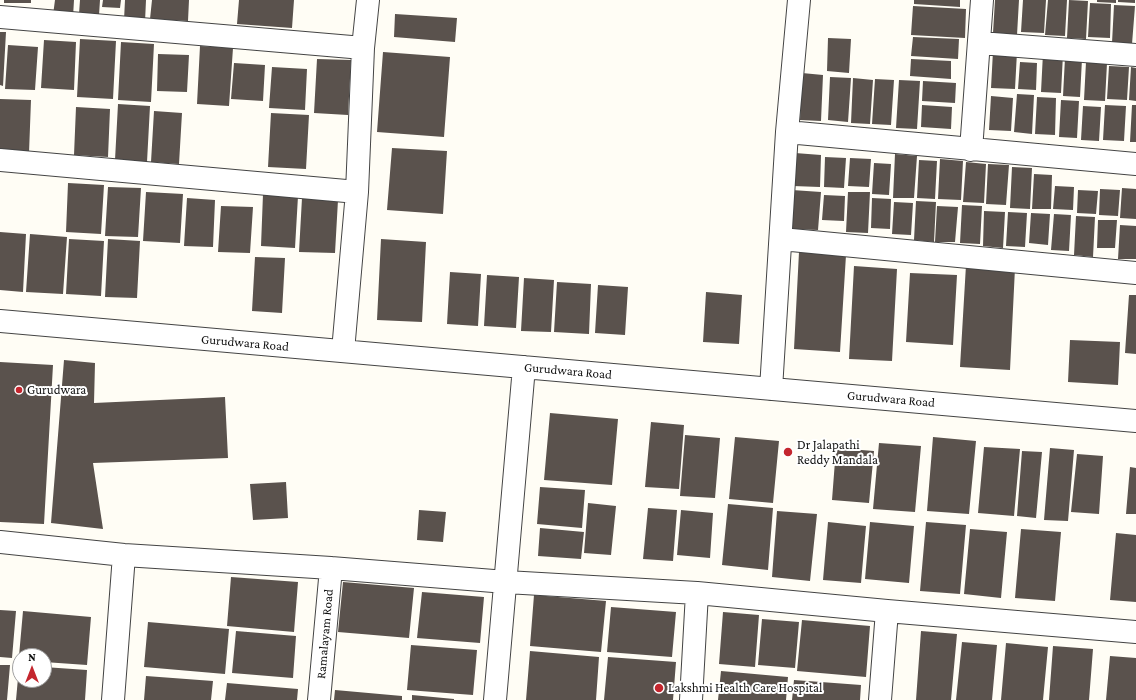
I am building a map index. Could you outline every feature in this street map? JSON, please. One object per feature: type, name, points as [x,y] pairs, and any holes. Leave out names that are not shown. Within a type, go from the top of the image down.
[{"type":"street","points":[[343,351],[357,192],[363,48],[368,0]]},
{"type":"street","points":[[771,389],[787,132],[799,0]]},
{"type":"street","points":[[971,150],[982,0]]},
{"type":"street","points":[[0,17],[363,48]]},
{"type":"street","points":[[980,43],[1136,55]]},
{"type":"street","points":[[787,132],[1136,164]]},
{"type":"street","points":[[0,160],[357,192]]},
{"type":"street","points":[[781,239],[1136,273]]},
{"type":"street","name":"Gurudwara Road","points":[[0,321],[1136,421]]},
{"type":"street","points":[[496,700],[524,367]]},
{"type":"street","points":[[0,542],[124,555],[332,568],[506,582],[697,593],[1136,632]]},
{"type":"street","points":[[113,700],[124,555]]},
{"type":"street","name":"Ramalayam Road","points":[[319,700],[332,568]]},
{"type":"street","points":[[691,700],[697,593]]},
{"type":"street","points":[[880,700],[887,611]]},
{"type":"building","points":[[4,0],[31,0],[31,3],[4,3]]},
{"type":"building","points":[[55,0],[74,0],[73,17],[53,15]]},
{"type":"building","points":[[80,0],[100,0],[99,15],[79,14]]},
{"type":"building","points":[[103,0],[121,0],[120,8],[102,7]]},
{"type":"building","points":[[125,0],[146,0],[145,22],[124,20]]},
{"type":"building","points":[[152,0],[189,0],[188,21],[150,19]]},
{"type":"building","points":[[239,0],[294,0],[292,28],[237,24]]},
{"type":"building","points":[[914,0],[960,0],[960,7],[914,4]]},
{"type":"building","points":[[995,0],[1019,0],[1017,35],[993,33]]},
{"type":"building","points":[[1023,0],[1046,0],[1044,33],[1021,32]]},
{"type":"building","points":[[1048,0],[1067,0],[1065,36],[1045,35]]},
{"type":"building","points":[[1069,0],[1088,1],[1086,39],[1067,38]]},
{"type":"building","points":[[1097,0],[1116,0],[1116,3],[1097,2]]},
{"type":"building","points":[[1118,0],[1135,0],[1135,3],[1118,2]]},
{"type":"building","points":[[1090,3],[1111,4],[1110,38],[1088,37]]},
{"type":"building","points":[[1114,5],[1135,6],[1132,44],[1112,43]]},
{"type":"building","points":[[913,6],[966,9],[965,38],[911,35]]},
{"type":"building","points":[[395,14],[457,18],[455,42],[394,37]]},
{"type":"building","points":[[0,32],[6,32],[3,86],[0,85]]},
{"type":"building","points":[[913,37],[959,39],[958,59],[911,56]]},
{"type":"building","points":[[828,38],[851,39],[849,73],[827,71]]},
{"type":"building","points":[[80,39],[116,41],[113,99],[77,97]]},
{"type":"building","points":[[44,40],[76,42],[74,90],[41,88]]},
{"type":"building","points":[[121,42],[154,44],[151,102],[118,100]]},
{"type":"building","points":[[8,45],[38,47],[35,90],[5,89]]},
{"type":"building","points":[[200,46],[233,48],[229,106],[197,104]]},
{"type":"building","points":[[993,51],[1017,52],[1015,89],[991,88]]},
{"type":"building","points":[[383,52],[450,57],[444,137],[377,132]]},
{"type":"building","points":[[1043,53],[1063,54],[1061,93],[1041,92]]},
{"type":"building","points":[[158,54],[189,55],[187,92],[157,91]]},
{"type":"building","points":[[1065,58],[1082,59],[1080,97],[1063,96]]},
{"type":"building","points":[[317,59],[351,60],[348,115],[314,113]]},
{"type":"building","points":[[911,59],[951,61],[951,79],[910,76]]},
{"type":"building","points":[[1020,62],[1037,63],[1036,90],[1018,89]]},
{"type":"building","points":[[1086,62],[1107,63],[1105,101],[1084,100]]},
{"type":"building","points":[[234,63],[265,65],[263,101],[231,99]]},
{"type":"building","points":[[1109,66],[1129,67],[1127,100],[1107,99]]},
{"type":"building","points":[[272,67],[307,69],[305,110],[269,108]]},
{"type":"building","points":[[1131,67],[1136,68],[1136,101],[1129,100]]},
{"type":"building","points":[[802,73],[823,75],[821,121],[800,120]]},
{"type":"building","points":[[830,77],[851,78],[848,122],[828,120]]},
{"type":"building","points":[[853,78],[873,80],[870,124],[851,123]]},
{"type":"building","points":[[875,79],[894,80],[891,125],[872,124]]},
{"type":"building","points":[[899,80],[920,81],[917,129],[896,128]]},
{"type":"building","points":[[923,81],[956,83],[955,103],[922,101]]},
{"type":"building","points":[[1017,94],[1034,95],[1032,134],[1014,132]]},
{"type":"building","points":[[991,96],[1013,98],[1011,131],[989,130]]},
{"type":"building","points":[[1037,97],[1056,98],[1055,135],[1035,134]]},
{"type":"building","points":[[0,99],[31,100],[29,153],[0,151]]},
{"type":"building","points":[[1061,100],[1079,101],[1077,138],[1059,137]]},
{"type":"building","points":[[118,104],[150,106],[147,162],[115,160]]},
{"type":"building","points":[[922,105],[952,107],[951,129],[921,127]]},
{"type":"building","points":[[1105,105],[1126,106],[1124,141],[1103,140]]},
{"type":"building","points":[[1132,105],[1136,105],[1136,142],[1130,142]]},
{"type":"building","points":[[1083,106],[1101,107],[1099,141],[1081,140]]},
{"type":"building","points":[[76,107],[110,109],[108,157],[74,155]]},
{"type":"building","points":[[154,111],[182,113],[179,164],[151,162]]},
{"type":"building","points":[[271,113],[309,115],[306,169],[268,167]]},
{"type":"building","points":[[392,148],[447,151],[443,214],[387,210]]},
{"type":"building","points":[[795,153],[821,155],[820,187],[793,186]]},
{"type":"building","points":[[895,154],[917,156],[914,198],[893,198]]},
{"type":"building","points":[[825,157],[846,158],[844,188],[824,187]]},
{"type":"building","points":[[850,158],[871,159],[869,187],[848,186]]},
{"type":"building","points":[[940,159],[963,161],[961,200],[938,199]]},
{"type":"building","points":[[919,160],[937,161],[935,199],[917,198]]},
{"type":"building","points":[[966,162],[986,164],[984,203],[963,202]]},
{"type":"building","points":[[874,163],[891,164],[889,195],[872,194]]},
{"type":"building","points":[[988,164],[1009,165],[1006,205],[986,204]]},
{"type":"building","points":[[1012,167],[1032,168],[1030,209],[1010,208]]},
{"type":"building","points":[[1034,174],[1052,175],[1051,209],[1032,209]]},
{"type":"building","points":[[68,183],[104,185],[101,234],[66,232]]},
{"type":"building","points":[[1055,186],[1074,187],[1073,210],[1053,209]]},
{"type":"building","points":[[108,187],[141,188],[138,237],[105,236]]},
{"type":"building","points":[[1122,188],[1136,189],[1136,219],[1120,218]]},
{"type":"building","points":[[1100,189],[1120,190],[1118,216],[1099,215]]},
{"type":"building","points":[[792,190],[821,192],[818,230],[790,229]]},
{"type":"building","points":[[1078,190],[1098,191],[1096,214],[1077,213]]},
{"type":"building","points":[[146,192],[183,194],[180,243],[143,241]]},
{"type":"building","points":[[848,192],[870,192],[868,233],[846,232]]},
{"type":"building","points":[[263,194],[298,196],[295,248],[261,246]]},
{"type":"building","points":[[824,195],[845,196],[844,221],[822,220]]},
{"type":"building","points":[[187,198],[215,200],[213,247],[184,246]]},
{"type":"building","points":[[302,198],[338,200],[335,253],[299,252]]},
{"type":"building","points":[[872,198],[891,199],[890,229],[871,228]]},
{"type":"building","points":[[916,201],[936,202],[934,242],[914,240]]},
{"type":"building","points":[[894,202],[913,203],[911,235],[892,234]]},
{"type":"building","points":[[962,205],[982,206],[980,244],[960,243]]},
{"type":"building","points":[[221,206],[253,207],[250,253],[218,252]]},
{"type":"building","points":[[937,206],[958,207],[955,242],[935,242]]},
{"type":"building","points":[[984,211],[1005,212],[1003,248],[983,246]]},
{"type":"building","points":[[1008,212],[1027,213],[1025,247],[1006,246]]},
{"type":"building","points":[[1031,213],[1050,214],[1048,245],[1029,243]]},
{"type":"building","points":[[1054,214],[1071,215],[1069,251],[1051,250]]},
{"type":"building","points":[[1076,216],[1095,217],[1093,257],[1074,255]]},
{"type":"building","points":[[1098,220],[1117,220],[1115,248],[1097,248]]},
{"type":"building","points":[[1120,225],[1136,226],[1136,259],[1118,259]]},
{"type":"building","points":[[0,232],[26,234],[23,292],[0,290]]},
{"type":"building","points":[[30,234],[67,237],[63,294],[26,292]]},
{"type":"building","points":[[69,239],[104,241],[101,296],[66,294]]},
{"type":"building","points":[[108,239],[140,241],[137,298],[105,297]]},
{"type":"building","points":[[381,239],[426,242],[422,322],[377,320]]},
{"type":"building","points":[[799,252],[846,255],[840,352],[794,349]]},
{"type":"building","points":[[255,257],[285,258],[282,313],[252,311]]},
{"type":"building","points":[[966,265],[1015,268],[1010,370],[960,367]]},
{"type":"building","points":[[854,266],[897,269],[892,361],[849,359]]},
{"type":"building","points":[[450,272],[481,274],[478,326],[447,324]]},
{"type":"building","points":[[910,273],[957,275],[953,345],[906,342]]},
{"type":"building","points":[[487,275],[519,277],[516,328],[484,326]]},
{"type":"building","points":[[524,278],[554,280],[551,332],[521,331]]},
{"type":"building","points":[[557,282],[591,284],[589,334],[554,332]]},
{"type":"building","points":[[598,285],[628,287],[625,335],[595,333]]},
{"type":"building","points":[[706,292],[742,295],[739,344],[703,342]]},
{"type":"building","points":[[1129,295],[1136,295],[1136,354],[1125,353]]},
{"type":"building","points":[[1070,340],[1120,342],[1118,385],[1068,382]]},
{"type":"building","points":[[64,360],[95,363],[94,403],[225,397],[228,458],[93,463],[103,529],[51,523]]},
{"type":"building","points":[[0,362],[53,365],[44,524],[0,522]]},
{"type":"building","points":[[550,413],[618,419],[612,485],[544,480]]},
{"type":"building","points":[[651,422],[684,425],[679,489],[645,487]]},
{"type":"building","points":[[685,435],[720,438],[715,498],[680,496]]},
{"type":"building","points":[[735,437],[779,441],[773,503],[729,499]]},
{"type":"building","points":[[933,437],[976,441],[969,514],[927,511]]},
{"type":"building","points":[[879,443],[921,446],[915,512],[873,509]]},
{"type":"building","points":[[984,447],[1020,449],[1014,516],[978,513]]},
{"type":"building","points":[[836,448],[874,451],[869,503],[832,500]]},
{"type":"building","points":[[1050,448],[1074,450],[1068,521],[1044,520]]},
{"type":"building","points":[[1022,451],[1042,452],[1036,518],[1017,516]]},
{"type":"building","points":[[1077,454],[1103,456],[1099,514],[1071,512]]},
{"type":"building","points":[[1130,467],[1136,468],[1136,514],[1126,514]]},
{"type":"building","points":[[286,482],[288,518],[253,520],[250,484]]},
{"type":"building","points":[[540,487],[585,490],[582,528],[537,524]]},
{"type":"building","points":[[588,503],[616,506],[611,555],[584,553]]},
{"type":"building","points":[[728,504],[773,508],[768,570],[722,565]]},
{"type":"building","points":[[648,508],[677,510],[673,561],[643,559]]},
{"type":"building","points":[[419,510],[446,512],[443,542],[417,540]]},
{"type":"building","points":[[681,510],[713,513],[710,558],[677,555]]},
{"type":"building","points":[[777,511],[817,514],[810,581],[772,577]]},
{"type":"building","points":[[828,522],[866,526],[861,583],[823,580]]},
{"type":"building","points":[[870,522],[914,526],[909,583],[865,579]]},
{"type":"building","points":[[926,522],[966,525],[960,594],[920,591]]},
{"type":"building","points":[[540,528],[584,532],[581,559],[538,556]]},
{"type":"building","points":[[970,529],[1007,532],[1001,598],[964,594]]},
{"type":"building","points":[[1021,529],[1061,532],[1055,601],[1015,598]]},
{"type":"building","points":[[1116,533],[1136,535],[1136,602],[1110,600]]},
{"type":"building","points":[[231,577],[298,582],[294,632],[227,626]]},
{"type":"building","points":[[343,582],[414,588],[409,638],[338,632]]},
{"type":"building","points":[[422,592],[484,597],[480,643],[417,638]]},
{"type":"building","points":[[534,595],[606,601],[601,652],[530,646]]},
{"type":"building","points":[[611,607],[676,612],[672,657],[607,652]]},
{"type":"building","points":[[0,610],[16,611],[12,658],[0,657]]},
{"type":"building","points":[[23,611],[91,617],[87,665],[52,663],[52,648],[20,648]]},
{"type":"building","points":[[723,612],[759,615],[755,667],[719,664]]},
{"type":"building","points":[[762,619],[799,622],[795,668],[758,665]]},
{"type":"building","points":[[802,620],[870,626],[866,677],[797,671]]},
{"type":"building","points":[[148,622],[229,629],[225,674],[144,667]]},
{"type":"building","points":[[236,631],[296,636],[293,678],[232,673]]},
{"type":"building","points":[[921,631],[957,634],[951,700],[916,700]]},
{"type":"building","points":[[962,642],[997,645],[992,700],[956,700]]},
{"type":"building","points":[[1006,643],[1048,647],[1043,700],[1001,700]]},
{"type":"building","points":[[411,645],[477,650],[473,695],[407,690]]},
{"type":"building","points":[[1053,646],[1093,649],[1089,700],[1049,700]]},
{"type":"building","points":[[530,651],[599,657],[596,700],[526,700]]},
{"type":"building","points":[[1110,656],[1136,658],[1136,700],[1106,700]]},
{"type":"building","points":[[608,657],[676,662],[673,700],[604,700]]},
{"type":"building","points":[[0,665],[10,665],[7,700],[0,700]]},
{"type":"building","points":[[52,668],[87,670],[85,700],[16,700],[17,688],[52,688]]},
{"type":"building","points":[[721,671],[788,677],[786,700],[718,700]]},
{"type":"building","points":[[146,676],[213,681],[211,700],[144,700]]},
{"type":"building","points":[[794,680],[861,685],[860,700],[792,700]]},
{"type":"building","points":[[227,683],[298,689],[297,700],[225,700]]},
{"type":"building","points":[[335,690],[402,696],[402,700],[334,700]]},
{"type":"building","points":[[412,695],[454,699],[454,700],[412,700]]},
{"type":"place","name":"Gurudwara","points":[[19,390]]},
{"type":"place","name":"Dr Jalapathi Reddy Mandala","points":[[788,452]]},
{"type":"place","name":"Lakshmi Health Care Hospital","points":[[659,688]]}]
